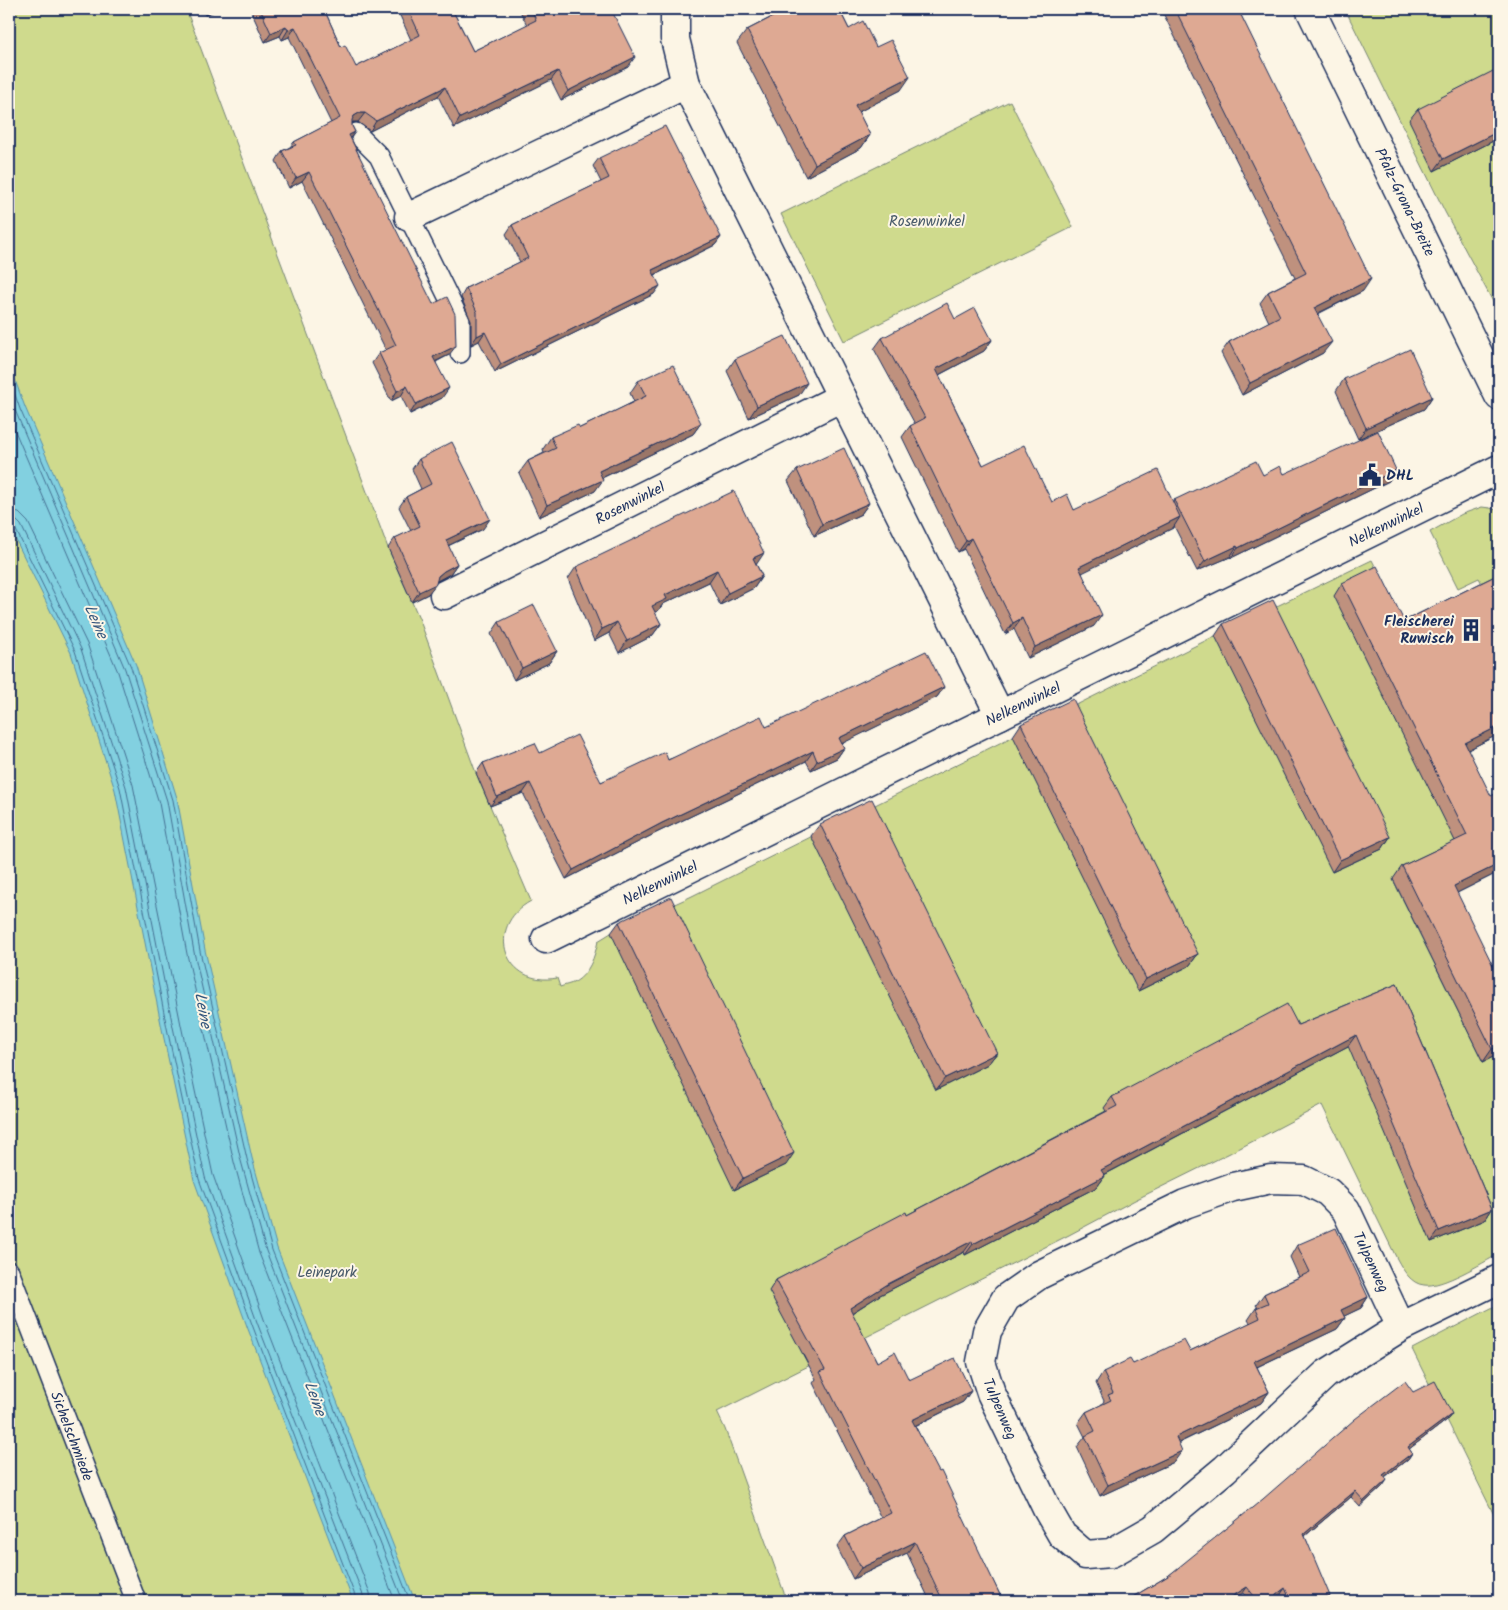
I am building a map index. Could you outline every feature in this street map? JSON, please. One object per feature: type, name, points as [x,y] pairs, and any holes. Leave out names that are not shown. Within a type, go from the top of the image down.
[{"type":"street","points":[[675,9],[675,38],[686,84],[1000,715]]},
{"type":"street","name":"Pfalz-Grona-Breite","points":[[1310,9],[1499,396]]},
{"type":"street","points":[[409,217],[686,84]]},
{"type":"street","name":"Rosenwinkel","points":[[444,595],[842,397]]},
{"type":"street","name":"Nelkenwinkel","points":[[546,939],[1499,469]]},
{"type":"street","name":"Tulpenweg","points":[[1401,1327],[1346,1210],[1328,1192],[1304,1180],[1271,1179],[1233,1187],[1185,1204],[1039,1275],[1006,1298],[987,1331],[981,1362],[990,1393],[1047,1509],[1062,1534],[1085,1555],[1111,1553],[1153,1529],[1225,1469],[1326,1374],[1401,1327],[1499,1279]]},
{"type":"lane","points":[[356,133],[379,156],[460,321],[460,353]]},
{"type":"lane","name":"Sichelschmiede","points":[[9,1271],[136,1601]]},
{"type":"green space","name":"Leinepark","points":[[9,9],[186,9],[388,548],[419,618],[476,773],[531,901],[516,912],[508,925],[504,939],[506,953],[513,965],[524,974],[539,979],[557,978],[560,987],[575,982],[588,969],[598,941],[611,933],[690,897],[1372,560],[1375,566],[1368,579],[1458,847],[1393,880],[1483,1062],[1499,1054],[1499,1254],[1441,1283],[1424,1285],[1411,1279],[1397,1259],[1322,1105],[717,1412],[725,1429],[787,1601],[9,1601]]},
{"type":"green space","points":[[1345,9],[1499,9],[1499,313],[1445,212]]},
{"type":"green space","name":"Rosenwinkel","points":[[1010,101],[1073,227],[844,341],[781,214]]},
{"type":"green space","points":[[1482,507],[1499,511],[1499,582],[1485,589],[1479,578],[1458,588],[1430,532],[1462,514]]},
{"type":"green space","points":[[1499,1304],[1499,1525],[1412,1349]]},
{"type":"water","name":"Leine","points":[[9,364],[25,407],[136,665],[177,798],[205,950],[252,1158],[277,1248],[415,1601],[353,1601],[248,1329],[194,1180],[115,790],[71,653],[9,526]]},
{"type":"building","points":[[260,9],[324,9],[341,47],[345,45],[356,67],[420,35],[408,9],[452,9],[473,51],[536,20],[531,9],[611,9],[635,57],[568,91],[558,71],[460,118],[445,87],[376,121],[365,113],[359,113],[354,116],[352,126],[355,132],[349,135],[433,304],[447,297],[455,314],[456,346],[433,357],[449,388],[416,404],[407,386],[397,391],[379,353],[396,345],[309,172],[296,178],[282,151],[296,145],[294,142],[340,118],[295,27],[288,30],[286,26],[271,33]]},
{"type":"building","points":[[788,9],[839,9],[849,29],[863,21],[876,47],[891,40],[910,77],[855,105],[870,135],[815,164],[747,30]]},
{"type":"building","points":[[1175,9],[1238,9],[1371,279],[1314,308],[1332,342],[1250,383],[1229,342],[1280,316],[1268,292],[1306,273]]},
{"type":"building","points":[[1499,68],[1499,131],[1443,159],[1418,109]]},
{"type":"building","points":[[665,126],[721,237],[652,270],[660,286],[501,364],[485,332],[477,336],[477,312],[466,288],[528,258],[512,225],[609,178],[599,158]]},
{"type":"building","points":[[947,303],[955,319],[975,308],[992,340],[936,369],[983,465],[1024,445],[1052,502],[1067,494],[1074,510],[1158,470],[1180,517],[1079,567],[1102,615],[1035,647],[1022,618],[1013,623],[971,538],[966,541],[910,426],[925,418],[882,338]]},
{"type":"building","points":[[785,336],[807,383],[757,406],[735,359]]},
{"type":"building","points":[[1410,349],[1432,397],[1366,428],[1344,379]]},
{"type":"building","points":[[673,365],[701,423],[599,471],[603,480],[547,505],[528,461],[556,448],[551,437],[578,425],[580,428],[646,396],[638,381]]},
{"type":"building","points":[[1378,431],[1396,470],[1238,548],[1237,546],[1205,561],[1174,500],[1256,461],[1263,475],[1280,466],[1284,474]]},
{"type":"building","points":[[452,442],[490,519],[446,540],[457,564],[438,576],[436,584],[419,592],[395,538],[420,526],[406,497],[431,484],[419,459]]},
{"type":"building","points":[[844,448],[869,503],[822,524],[797,470]]},
{"type":"building","points":[[734,491],[764,553],[753,558],[762,576],[728,593],[717,570],[665,595],[667,599],[652,606],[661,624],[627,641],[617,622],[602,629],[576,567]]},
{"type":"building","points":[[1377,566],[1404,621],[1499,574],[1499,726],[1465,743],[1491,796],[1499,792],[1499,864],[1454,886],[1499,978],[1499,1046],[1492,1049],[1402,866],[1467,835],[1342,583]]},
{"type":"building","points":[[1273,600],[1390,837],[1340,860],[1223,624]]},
{"type":"building","points":[[534,605],[557,651],[522,668],[499,622]]},
{"type":"building","points":[[926,651],[944,687],[839,738],[844,748],[817,761],[813,751],[662,823],[573,870],[530,783],[497,797],[483,763],[535,743],[540,753],[577,735],[601,782],[665,752],[668,760],[761,716],[766,727]]},
{"type":"building","points":[[1073,699],[1198,954],[1146,979],[1021,724]]},
{"type":"building","points":[[872,799],[997,1053],[945,1078],[820,824]]},
{"type":"building","points":[[671,897],[794,1153],[743,1178],[619,922]]},
{"type":"building","points":[[1397,984],[1492,1209],[1439,1231],[1356,1035],[1101,1170],[1105,1176],[973,1244],[972,1241],[888,1284],[850,1308],[877,1362],[895,1352],[909,1380],[955,1358],[971,1391],[912,1420],[939,1472],[941,1471],[1000,1595],[997,1597],[1000,1601],[943,1601],[915,1542],[861,1568],[845,1536],[891,1513],[820,1372],[825,1370],[776,1280],[906,1212],[907,1215],[1117,1106],[1112,1097],[1287,1004],[1298,1025]]},
{"type":"building","points":[[1336,1228],[1368,1297],[1341,1310],[1345,1318],[1254,1361],[1269,1392],[1176,1437],[1182,1451],[1108,1485],[1085,1436],[1095,1431],[1086,1412],[1111,1400],[1108,1395],[1113,1393],[1103,1372],[1130,1359],[1133,1364],[1184,1340],[1190,1351],[1260,1318],[1256,1308],[1268,1303],[1264,1294],[1310,1272],[1297,1245]]},
{"type":"building","points":[[1405,1381],[1413,1392],[1435,1381],[1452,1414],[1408,1447],[1412,1453],[1383,1475],[1387,1480],[1364,1501],[1355,1491],[1304,1534],[1330,1596],[1318,1601],[1291,1601],[1285,1588],[1268,1601],[1258,1601],[1247,1587],[1225,1601],[1126,1601],[1168,1576],[1263,1499],[1355,1419]]},
{"type":"place","name":"DHL","points":[[1370,475]]},
{"type":"place","name":"Fleischerei Ruwisch","points":[[1471,630]]}]
